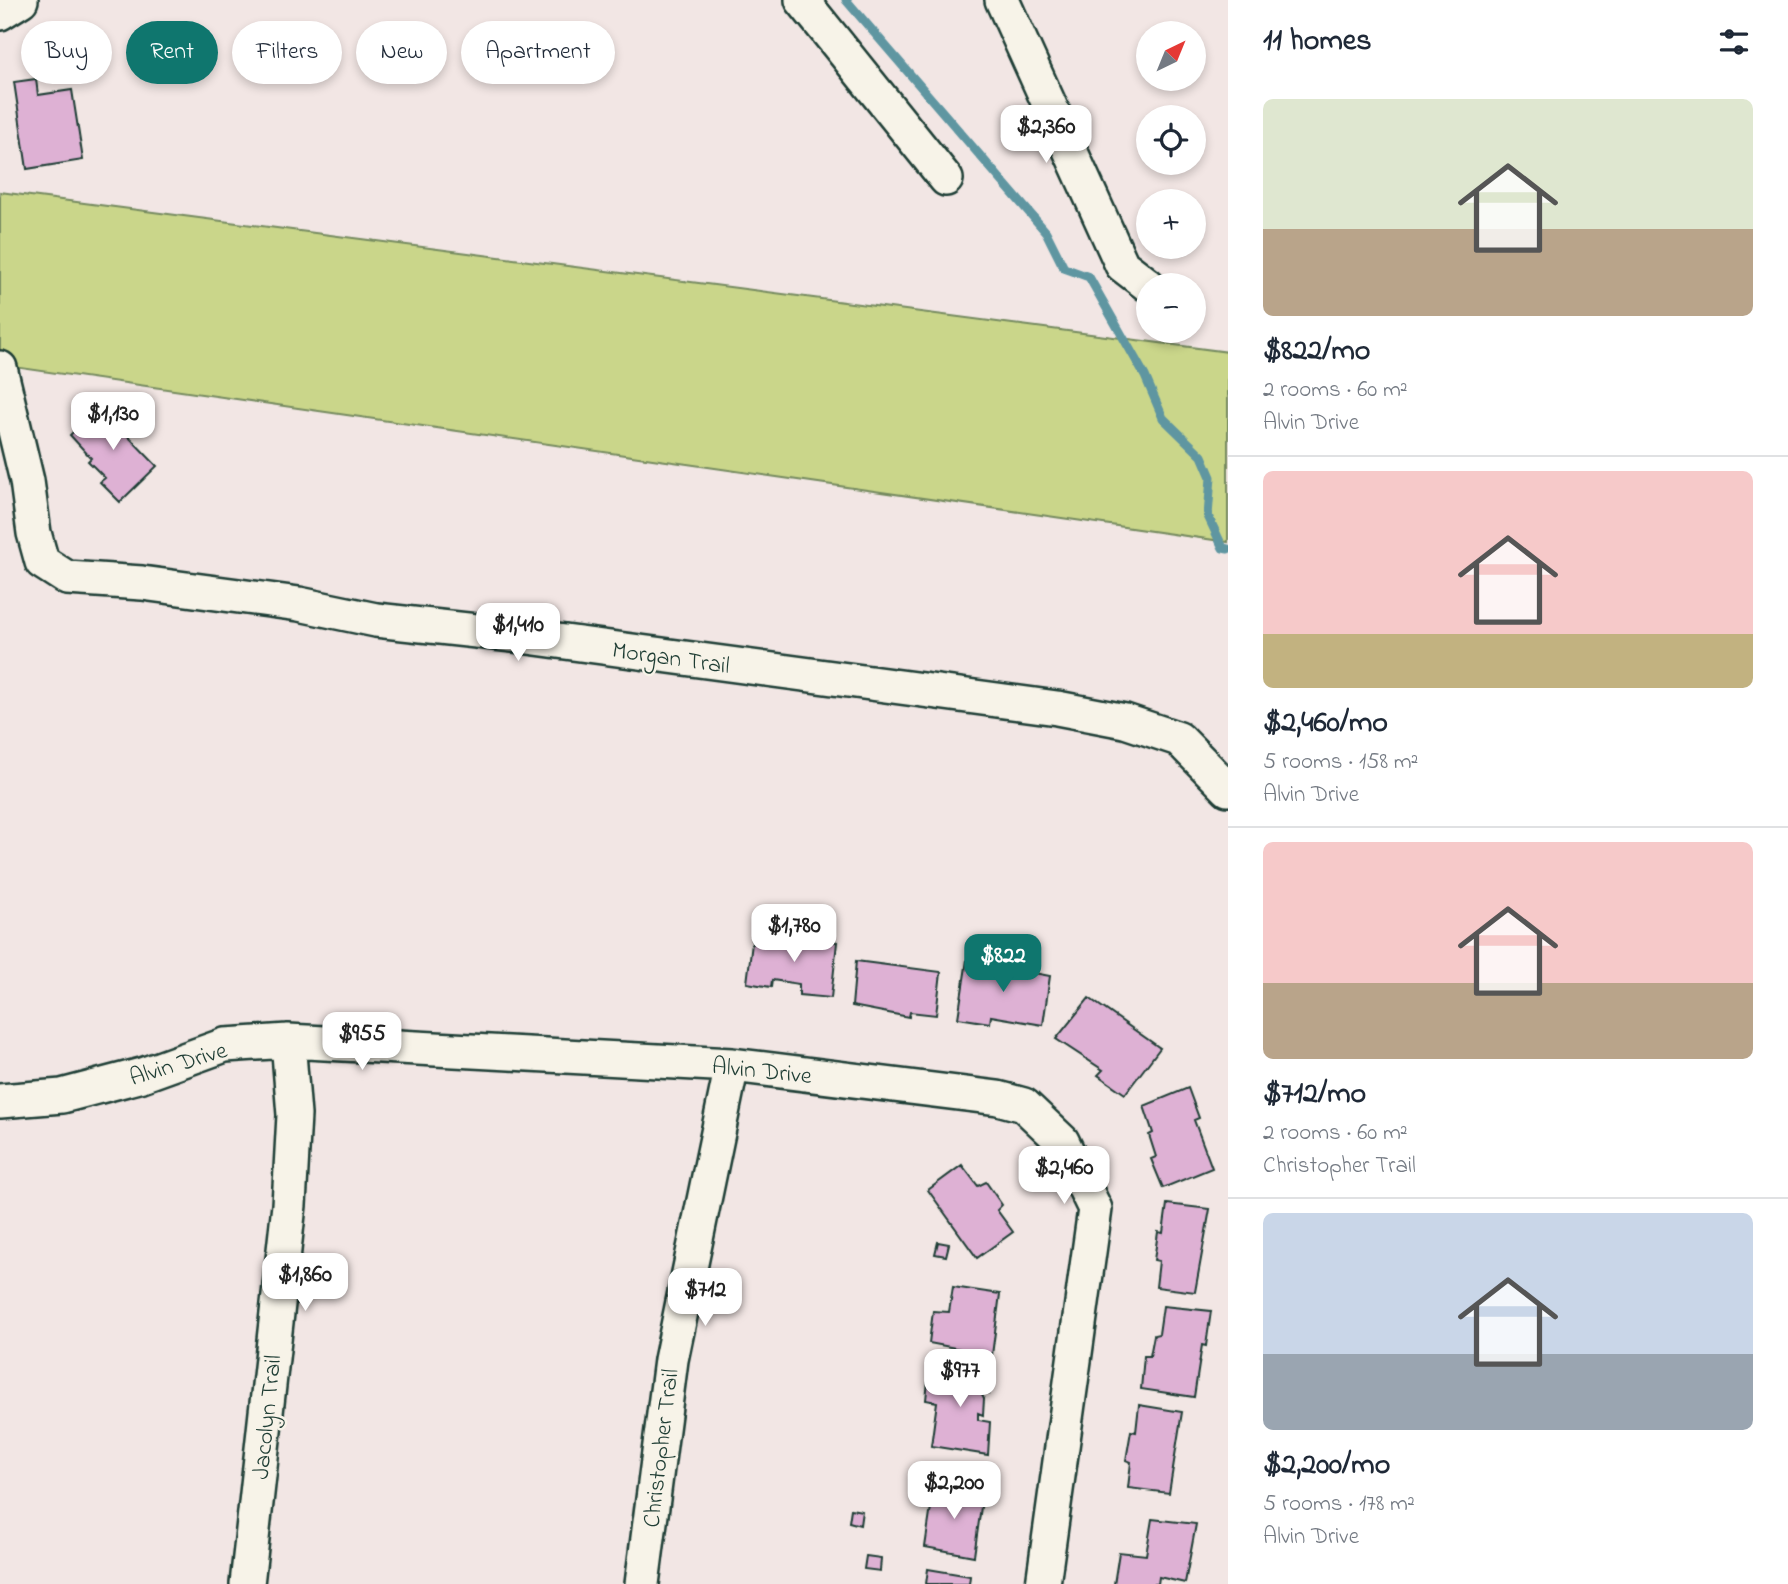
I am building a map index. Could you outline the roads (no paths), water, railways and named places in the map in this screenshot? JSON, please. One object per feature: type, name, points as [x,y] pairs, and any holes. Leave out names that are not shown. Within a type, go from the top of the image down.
[{"type":"street","points":[[0,13],[21,0]]},
{"type":"street","points":[[802,0],[946,179]]},
{"type":"street","points":[[1002,0],[1122,265],[1136,276]]},
{"type":"street","name":"Morgan Trail","points":[[0,368],[27,481],[42,562],[66,578],[142,583],[299,604],[376,620],[513,635],[1058,708],[1125,721],[1179,739],[1228,789]]},
{"type":"street","name":"Alvin Drive","points":[[0,1101],[62,1096],[142,1075],[225,1045],[288,1041],[732,1065],[998,1098],[1024,1105],[1062,1140],[1095,1209],[1043,1584]]},
{"type":"street","name":"Jacolyn Trail","points":[[247,1584],[289,1205],[295,1115],[288,1041]]},
{"type":"street","name":"Christopher Trail","points":[[642,1584],[671,1360],[732,1065]]},
{"type":"waterway","points":[[846,0],[1046,232],[1064,268],[1089,277],[1145,376],[1163,418],[1202,456],[1211,477],[1208,516],[1223,548],[1228,549]]}]
